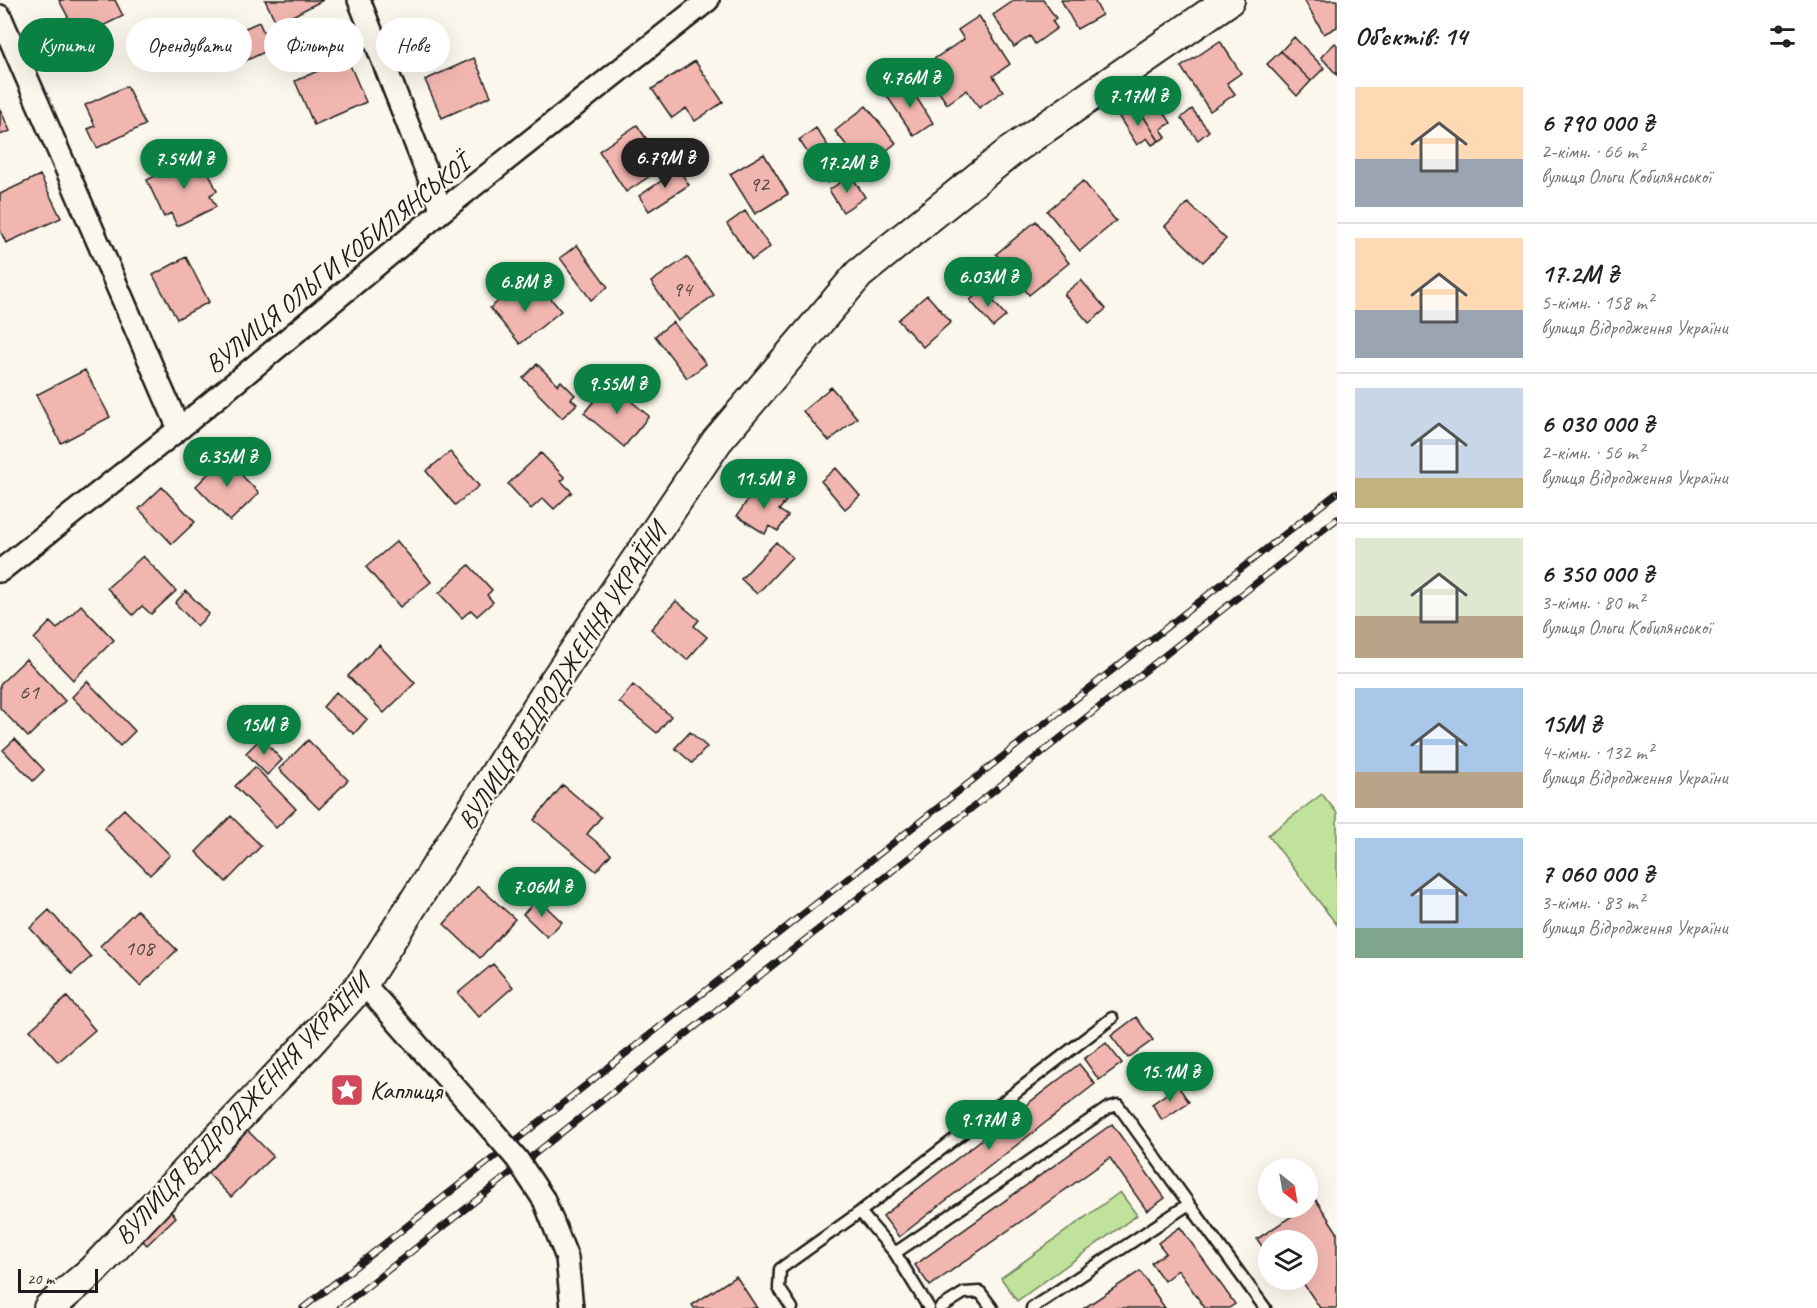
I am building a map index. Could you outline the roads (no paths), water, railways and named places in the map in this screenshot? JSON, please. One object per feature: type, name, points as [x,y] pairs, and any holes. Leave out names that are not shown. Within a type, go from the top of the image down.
[{"type":"street","points":[[359,0],[442,211]]},
{"type":"street","name":"ВУЛИЦЯ ОЛЬГИ КОБИЛЯНСЬКОЇ","points":[[0,571],[179,429],[442,211],[708,0]]},
{"type":"street","name":"ВУЛИЦЯ ВІДРОДЖЕННЯ УКРАЇНИ","points":[[50,1308],[92,1271],[363,983],[548,691],[717,441],[859,274],[1011,151],[1229,0]]},
{"type":"street","points":[[0,16],[179,429]]},
{"type":"street","points":[[363,983],[517,1159],[544,1200],[567,1258],[572,1308]]},
{"type":"lane","points":[[792,1308],[780,1288],[780,1269],[860,1212],[1112,1018]]},
{"type":"lane","points":[[895,1253],[1108,1108],[1118,1105],[1265,1308]]},
{"type":"lane","points":[[1032,1308],[1189,1204]]},
{"type":"lane","points":[[860,1212],[895,1253],[929,1308]]},
{"type":"lane","points":[[940,1308],[964,1293],[980,1292],[992,1308]]},
{"type":"railway","points":[[303,1308],[1337,493]]},
{"type":"railway","points":[[340,1308],[1337,519]]},
{"type":"place","name":"Каплиця","points":[[347,1090]]}]
